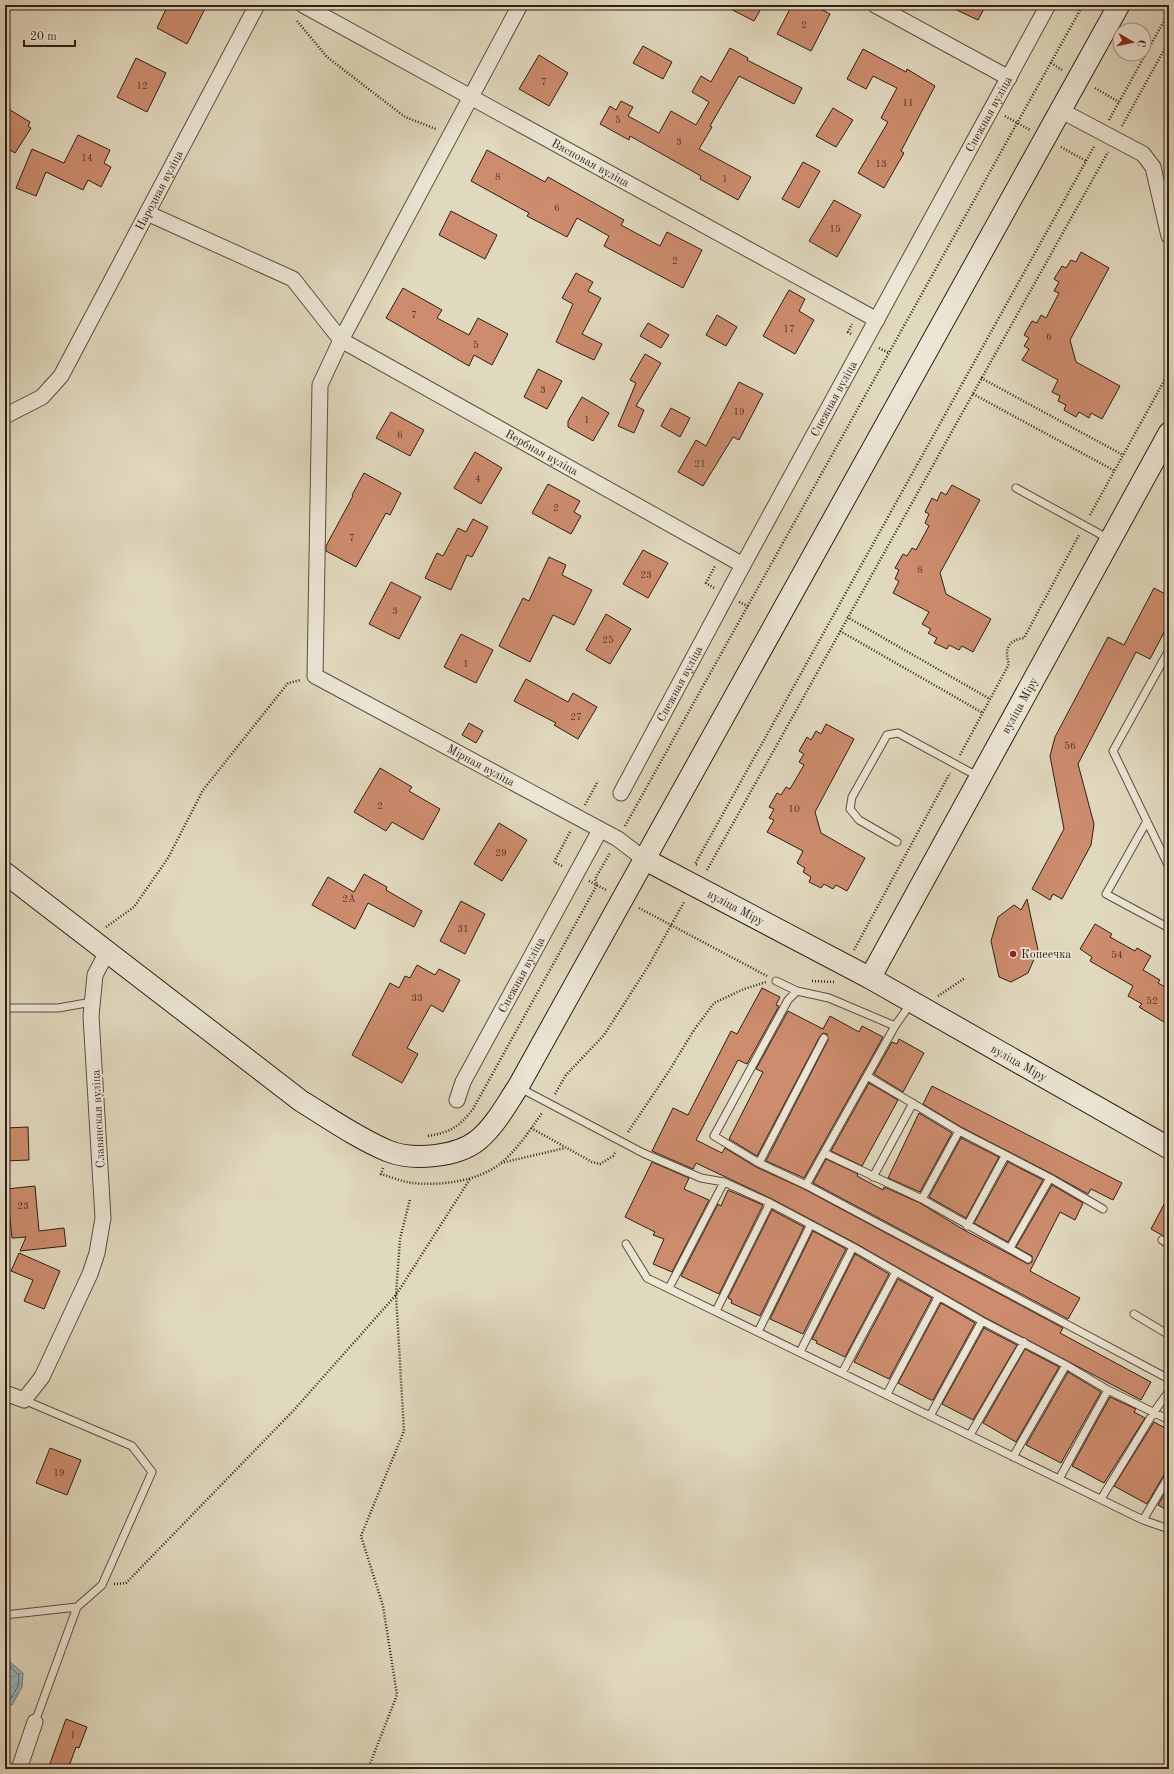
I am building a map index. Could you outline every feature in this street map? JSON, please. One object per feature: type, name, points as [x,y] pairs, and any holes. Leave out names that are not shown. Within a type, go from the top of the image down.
[{"type":"main road","points":[[5,873],[300,1101],[389,1151],[423,1157],[455,1152],[478,1141],[494,1124],[518,1087],[1119,5]]},
{"type":"main road","name":"вуліца Міру","points":[[870,978],[1169,433]]},
{"type":"main road","name":"вуліца Міру","points":[[644,859],[870,978],[1169,1148]]},
{"type":"street","name":"Народная вуліца","points":[[5,416],[42,397],[61,376],[257,5]]},
{"type":"street","name":"Вясновая вуліца","points":[[303,5],[877,320]]},
{"type":"street","points":[[316,676],[320,385],[341,340],[520,5]]},
{"type":"street","points":[[875,5],[1009,78]]},
{"type":"street","name":"Снежная вуліца","points":[[621,793],[743,565],[1048,5]]},
{"type":"street","points":[[1060,110],[1143,154],[1153,167],[1169,236]]},
{"type":"street","points":[[147,213],[293,279],[341,340]]},
{"type":"street","name":"Вербная вуліца","points":[[341,340],[743,565]]},
{"type":"street","name":"Мірная вуліца","points":[[316,676],[618,839],[644,859]]},
{"type":"street","name":"Снежная вуліца","points":[[457,1100],[463,1082],[600,830]]},
{"type":"street","name":"Славянская вуліца","points":[[24,1400],[42,1378],[90,1274],[97,1253],[103,1218],[91,1016],[95,975],[106,952]]},
{"type":"street","points":[[5,1393],[24,1400]]},
{"type":"street","points":[[19,1769],[35,1722]]},
{"type":"lane","points":[[1016,488],[1111,539]]},
{"type":"lane","points":[[1169,650],[1113,751],[1169,866]]},
{"type":"lane","points":[[897,842],[859,820],[850,810],[852,797],[887,736],[898,732],[979,777]]},
{"type":"lane","points":[[1147,820],[1106,894],[1169,928]]},
{"type":"lane","points":[[776,981],[797,991],[829,998],[894,1026]]},
{"type":"lane","points":[[797,991],[788,1000],[714,1136],[759,1163],[806,1185],[1169,1379]]},
{"type":"lane","points":[[5,1008],[58,1008],[92,1002]]},
{"type":"lane","points":[[806,1185],[894,1026],[916,1004]]},
{"type":"lane","points":[[759,1163],[824,1038]]},
{"type":"lane","points":[[867,1076],[959,1131],[1050,1178],[1103,1209]]},
{"type":"lane","points":[[518,1087],[622,1142],[701,1178],[724,1182],[770,1203],[810,1226],[853,1247],[982,1321],[1024,1342],[1108,1390],[1169,1420]]},
{"type":"lane","points":[[872,1177],[913,1103]]},
{"type":"lane","points":[[922,1199],[959,1131]]},
{"type":"lane","points":[[824,1154],[922,1199],[967,1226],[1028,1259]]},
{"type":"lane","points":[[967,1226],[1005,1156]]},
{"type":"lane","points":[[1010,1248],[1050,1178]]},
{"type":"lane","points":[[669,1288],[724,1182]]},
{"type":"lane","points":[[716,1311],[770,1203]]},
{"type":"lane","points":[[758,1332],[810,1226]]},
{"type":"lane","points":[[1162,1240],[1169,1244]]},
{"type":"lane","points":[[626,1244],[647,1278],[1143,1520],[1169,1529]]},
{"type":"lane","points":[[800,1352],[853,1247]]},
{"type":"lane","points":[[842,1373],[896,1272]]},
{"type":"lane","points":[[886,1394],[939,1296]]},
{"type":"lane","points":[[1134,1314],[1169,1335]]},
{"type":"lane","points":[[930,1416],[982,1321]]},
{"type":"lane","points":[[970,1435],[1024,1342]]},
{"type":"lane","points":[[1013,1457],[1066,1365]]},
{"type":"lane","points":[[1059,1479],[1108,1390]]},
{"type":"lane","points":[[1101,1499],[1154,1412],[1169,1391]]},
{"type":"lane","points":[[24,1400],[132,1446],[152,1472],[102,1585],[77,1607],[35,1722]]},
{"type":"lane","points":[[1143,1520],[1169,1476]]},
{"type":"lane","points":[[5,1615],[77,1607]]},
{"type":"path","points":[[597,885],[595,879],[1083,5]]},
{"type":"path","points":[[1169,12],[1108,136],[973,394],[707,870],[695,864],[1086,161],[1108,136],[1169,41]]},
{"type":"path","points":[[294,17],[327,57],[405,117],[451,135]]},
{"type":"path","points":[[992,108],[1031,130]]},
{"type":"path","points":[[1057,144],[1086,161]]},
{"type":"path","points":[[807,981],[836,982],[1009,664],[1006,655],[1008,646],[1016,639],[1024,638],[1169,372]]},
{"type":"path","points":[[981,378],[1123,455]]},
{"type":"path","points":[[973,394],[1115,471]]},
{"type":"path","points":[[848,617],[990,699]]},
{"type":"path","points":[[840,631],[983,713]]},
{"type":"path","points":[[90,939],[134,907],[168,858],[203,790],[288,683],[316,676]]},
{"type":"path","points":[[581,811],[598,781]]},
{"type":"path","points":[[574,825],[554,862],[776,981]]},
{"type":"path","points":[[501,1163],[549,1104],[566,1075],[604,1035],[649,965],[693,885]]},
{"type":"path","points":[[916,1004],[965,978]]},
{"type":"path","points":[[531,1128],[592,1162],[600,1164],[613,1156],[694,1030],[714,1002],[763,982],[776,981]]},
{"type":"path","points":[[381,1174],[412,1183],[446,1184],[470,1178],[501,1163],[566,1148]]},
{"type":"path","points":[[102,1585],[126,1583],[294,1410],[396,1295],[470,1178]]},
{"type":"path","points":[[368,1769],[397,1695],[383,1606],[361,1536],[404,1431],[396,1295],[400,1239],[410,1199]]},
{"type":"water","points":[[10,1662],[23,1673],[22,1687],[12,1705],[5,1704],[5,1664]]},
{"type":"building","points":[[168,5],[207,5],[187,44],[157,28]]},
{"type":"building","points":[[723,5],[763,5],[754,21]]},
{"type":"building","points":[[792,5],[813,5],[830,14],[811,51],[777,34]]},
{"type":"building","points":[[946,5],[986,5],[978,20]]},
{"type":"building","points":[[643,46],[672,62],[663,79],[633,63]]},
{"type":"building","points":[[730,48],[748,58],[747,60],[802,88],[794,104],[739,76],[710,126],[712,127],[699,149],[751,177],[738,200],[700,179],[701,176],[630,136],[629,140],[600,124],[610,106],[616,110],[621,101],[633,107],[628,116],[659,133],[671,111],[696,125],[709,102],[692,92],[701,76],[711,82]]},
{"type":"building","points":[[863,49],[906,72],[907,69],[935,86],[901,151],[904,153],[884,188],[858,173],[888,122],[881,118],[897,88],[873,76],[866,89],[847,79]]},
{"type":"building","points":[[539,55],[568,73],[549,106],[519,89]]},
{"type":"building","points":[[136,58],[166,73],[147,112],[117,97]]},
{"type":"building","points":[[5,107],[30,122],[28,126],[31,128],[15,153],[5,147]]},
{"type":"building","points":[[833,108],[853,120],[836,147],[816,136]]},
{"type":"building","points":[[78,135],[110,150],[104,163],[111,167],[101,187],[88,180],[83,190],[46,172],[36,196],[16,188],[32,149],[64,163]]},
{"type":"building","points":[[487,150],[545,182],[548,177],[624,220],[621,225],[660,246],[667,232],[702,250],[683,288],[604,246],[609,236],[577,218],[567,237],[527,216],[529,213],[471,181]]},
{"type":"building","points":[[803,162],[820,171],[799,208],[782,199]]},
{"type":"building","points":[[834,200],[861,215],[837,257],[809,241]]},
{"type":"building","points":[[451,211],[497,235],[485,259],[439,235]]},
{"type":"building","points":[[1081,252],[1109,268],[1070,340],[1076,362],[1120,386],[1102,419],[1091,413],[1089,418],[1079,412],[1076,417],[1064,410],[1066,405],[1058,401],[1060,396],[1052,392],[1058,380],[1022,360],[1029,349],[1024,346],[1029,338],[1024,335],[1032,321],[1037,323],[1041,315],[1046,318],[1059,293],[1054,291],[1059,282],[1054,279],[1062,266],[1066,268],[1071,260],[1076,262]]},
{"type":"building","points":[[576,273],[593,282],[588,291],[601,298],[582,334],[602,344],[594,360],[556,342],[573,304],[562,298]]},
{"type":"building","points":[[403,288],[442,310],[437,318],[469,335],[478,318],[508,334],[492,365],[474,355],[469,366],[386,318]]},
{"type":"building","points":[[789,290],[805,299],[799,311],[814,320],[795,354],[763,336]]},
{"type":"building","points":[[717,315],[737,327],[726,346],[706,335]]},
{"type":"building","points":[[648,323],[669,335],[661,348],[640,336]]},
{"type":"building","points":[[645,354],[661,363],[636,406],[644,410],[634,433],[618,426],[636,383],[630,380]]},
{"type":"building","points":[[538,369],[562,381],[547,409],[524,397]]},
{"type":"building","points":[[739,382],[763,394],[739,440],[733,437],[703,486],[678,472],[696,440],[706,446]]},
{"type":"building","points":[[582,397],[609,413],[593,441],[568,427],[568,421]]},
{"type":"building","points":[[671,408],[690,418],[680,437],[661,426]]},
{"type":"building","points":[[391,412],[424,430],[410,456],[376,438]]},
{"type":"building","points":[[475,452],[502,468],[481,504],[454,488]]},
{"type":"building","points":[[364,473],[401,493],[390,515],[386,513],[356,567],[326,551],[326,546]]},
{"type":"building","points":[[548,484],[580,501],[574,512],[581,516],[571,534],[532,513]]},
{"type":"building","points":[[952,485],[980,500],[940,573],[946,594],[991,619],[973,652],[962,646],[959,650],[949,645],[947,649],[934,643],[937,638],[928,633],[931,629],[922,624],[929,612],[893,593],[899,581],[895,579],[899,570],[895,568],[903,554],[907,556],[912,548],[916,550],[929,526],[925,523],[929,514],[925,512],[932,498],[937,501],[941,492],[946,495]]},
{"type":"building","points":[[473,519],[488,527],[472,557],[467,555],[451,590],[425,578],[437,553],[443,556],[458,528],[466,532]]},
{"type":"building","points":[[643,550],[668,563],[648,598],[623,584]]},
{"type":"building","points":[[549,557],[566,565],[562,575],[592,590],[574,625],[553,615],[530,662],[499,646],[523,598],[529,601]]},
{"type":"building","points":[[391,582],[421,597],[399,639],[369,624]]},
{"type":"building","points":[[1154,588],[1169,596],[1169,623],[1150,659],[1136,652],[1078,764],[1094,824],[1091,845],[1062,899],[1053,894],[1050,900],[1032,889],[1064,829],[1050,756],[1055,737],[1108,637],[1124,645]]},
{"type":"building","points":[[606,614],[631,629],[610,664],[586,650]]},
{"type":"building","points":[[461,634],[493,650],[476,683],[444,667]]},
{"type":"building","points":[[526,679],[568,702],[573,693],[597,707],[578,739],[554,725],[556,723],[514,701]]},
{"type":"building","points":[[469,723],[483,731],[476,743],[462,735]]},
{"type":"building","points":[[826,724],[854,739],[815,812],[821,833],[865,858],[847,891],[836,885],[833,889],[824,884],[821,888],[809,882],[811,877],[803,872],[805,868],[797,863],[803,851],[767,832],[774,820],[769,818],[774,809],[769,807],[777,793],[781,795],[786,787],[790,789],[804,765],[799,762],[804,754],[799,751],[807,737],[811,740],[816,731],[821,734]]},
{"type":"building","points":[[380,768],[412,787],[409,791],[440,809],[423,840],[392,822],[386,831],[354,812]]},
{"type":"building","points":[[499,823],[527,840],[502,881],[474,864]]},
{"type":"building","points":[[364,874],[387,887],[386,890],[422,911],[414,927],[368,903],[355,929],[312,905],[328,877],[354,892]]},
{"type":"building","points":[[1027,899],[1038,950],[1028,973],[1011,982],[999,977],[991,941],[998,917],[1014,905],[1021,910]]},
{"type":"building","points":[[461,901],[485,914],[465,954],[440,941]]},
{"type":"building","points":[[1095,924],[1112,934],[1110,937],[1135,951],[1137,948],[1151,956],[1143,970],[1160,980],[1158,983],[1169,989],[1169,1025],[1139,1007],[1142,1004],[1128,996],[1133,986],[1090,961],[1092,957],[1080,949]]},
{"type":"building","points":[[417,965],[435,975],[439,969],[460,980],[443,1012],[431,1005],[407,1048],[418,1054],[402,1083],[352,1055],[390,983],[399,988],[405,976],[410,978]]},
{"type":"building","points":[[762,988],[780,997],[776,1005],[779,1006],[747,1064],[738,1060],[696,1140],[722,1153],[725,1148],[756,1167],[804,1189],[1063,1328],[1060,1333],[1151,1382],[1141,1400],[984,1317],[855,1243],[772,1199],[696,1163],[693,1169],[652,1151],[673,1108],[688,1115],[731,1031],[737,1034]]},
{"type":"building","points":[[788,1011],[823,1029],[830,1016],[859,1032],[862,1026],[883,1037],[804,1178],[766,1161],[828,1040],[827,1034],[823,1033],[820,1036],[757,1156],[729,1139],[763,1072],[756,1069]]},
{"type":"building","points":[[899,1039],[924,1053],[903,1092],[874,1074],[892,1042],[897,1044]]},
{"type":"building","points":[[869,1083],[898,1100],[862,1166],[831,1151]]},
{"type":"building","points":[[932,1086],[1122,1183],[1113,1200],[1091,1189],[1088,1194],[961,1127],[923,1104]]},
{"type":"building","points":[[919,1113],[952,1133],[920,1192],[888,1178]]},
{"type":"building","points":[[28,1127],[29,1160],[5,1161],[5,1128]]},
{"type":"building","points":[[961,1138],[999,1157],[966,1218],[929,1197]]},
{"type":"building","points":[[826,1159],[858,1174],[857,1176],[883,1190],[884,1187],[920,1203],[964,1230],[1028,1264],[1032,1262],[1032,1256],[1016,1247],[1052,1185],[1083,1203],[1075,1220],[1060,1212],[1030,1271],[1080,1298],[1068,1319],[813,1183]]},
{"type":"building","points":[[652,1162],[689,1178],[684,1189],[709,1200],[672,1272],[653,1264],[664,1239],[653,1235],[655,1232],[625,1217]]},
{"type":"building","points":[[1008,1162],[1043,1180],[1008,1242],[974,1223]]},
{"type":"building","points":[[35,1186],[39,1231],[64,1228],[66,1246],[20,1251],[26,1237],[12,1238],[7,1189]]},
{"type":"building","points":[[728,1190],[763,1205],[719,1294],[681,1276],[718,1204],[721,1206]]},
{"type":"building","points":[[1169,1195],[1169,1239],[1151,1229]]},
{"type":"building","points":[[772,1210],[804,1227],[760,1316],[731,1303],[732,1300],[728,1298]]},
{"type":"building","points":[[813,1231],[846,1249],[803,1334],[770,1319]]},
{"type":"building","points":[[19,1253],[60,1271],[44,1309],[24,1301],[33,1280],[11,1271]]},
{"type":"building","points":[[855,1254],[889,1274],[845,1357],[816,1343],[817,1341],[812,1339]]},
{"type":"building","points":[[898,1279],[932,1298],[889,1379],[854,1362]]},
{"type":"building","points":[[941,1303],[975,1323],[933,1400],[931,1400],[898,1383]]},
{"type":"building","points":[[984,1328],[1017,1345],[973,1420],[942,1404]]},
{"type":"building","points":[[1025,1349],[1059,1367],[1016,1442],[983,1423]]},
{"type":"building","points":[[1068,1372],[1101,1392],[1061,1463],[1026,1445]]},
{"type":"building","points":[[1110,1397],[1136,1409],[1134,1412],[1145,1418],[1104,1483],[1072,1466]]},
{"type":"building","points":[[1154,1422],[1169,1430],[1169,1471],[1165,1473],[1147,1504],[1114,1486]]},
{"type":"building","points":[[50,1448],[81,1460],[67,1495],[36,1483]]},
{"type":"building","points":[[1169,1486],[1169,1511],[1158,1505]]},
{"type":"building","points":[[66,1719],[87,1727],[79,1748],[76,1747],[68,1769],[48,1769]]},
{"type":"place","name":"Копеечка","points":[[1013,954]]}]
